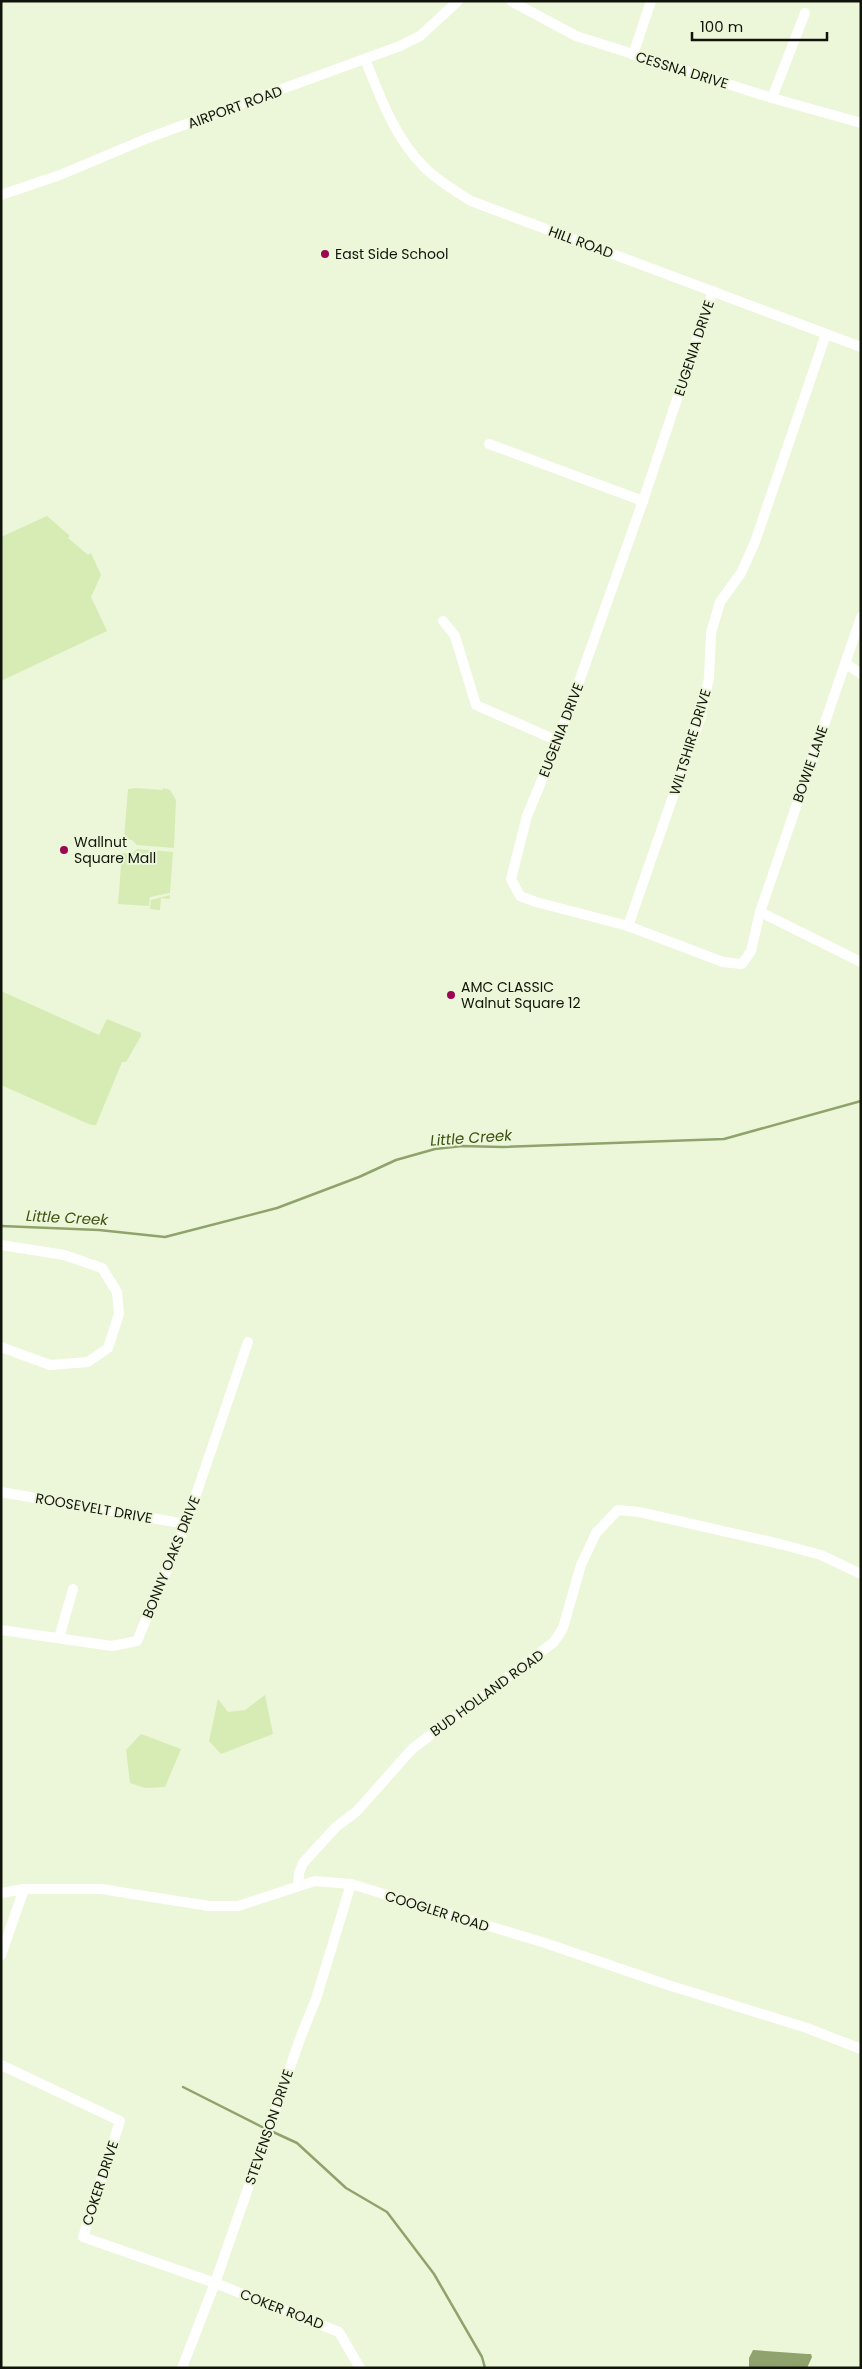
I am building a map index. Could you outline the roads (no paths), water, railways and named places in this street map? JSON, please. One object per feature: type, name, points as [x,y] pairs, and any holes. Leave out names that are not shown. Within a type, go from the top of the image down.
[{"type":"street","name":"CESSNA DRIVE","points":[[510,1],[576,36],[772,98],[861,123]]},
{"type":"street","points":[[633,55],[651,1]]},
{"type":"street","name":"AIRPORT ROAD","points":[[1,195],[60,175],[148,138],[365,59],[420,36],[453,3]]},
{"type":"street","points":[[772,98],[805,13]]},
{"type":"street","name":"HILL ROAD","points":[[365,59],[382,100],[409,150],[425,168],[448,187],[471,201],[861,347]]},
{"type":"street","name":"EUGENIA DRIVE","points":[[713,290],[643,501],[558,741],[527,816],[510,879],[520,896],[628,926],[723,962],[742,964],[751,950],[760,912]]},
{"type":"street","name":"WILTSHIRE DRIVE","points":[[628,926],[701,716],[709,678],[711,633],[720,602],[741,573],[755,542],[826,334]]},
{"type":"street","points":[[489,444],[643,501]]},
{"type":"street","name":"BOWIE LANE","points":[[760,912],[861,617]]},
{"type":"street","points":[[443,621],[456,636],[476,705],[558,741]]},
{"type":"street","points":[[845,663],[861,674]]},
{"type":"street","points":[[760,912],[861,962]]},
{"type":"street","points":[[1,1245],[64,1255],[102,1268],[118,1292],[118,1314],[108,1348],[88,1362],[50,1364],[1,1347]]},
{"type":"street","name":"BONNY OAKS DRIVE","points":[[1,1630],[112,1646],[137,1641],[186,1524],[248,1342]]},
{"type":"street","name":"ROOSEVELT DRIVE","points":[[1,1492],[186,1524]]},
{"type":"street","name":"BUD HOLLAND ROAD","points":[[298,1886],[299,1873],[303,1863],[336,1827],[357,1811],[412,1749],[554,1642],[563,1628],[581,1565],[596,1533],[618,1510],[639,1512],[780,1544],[821,1556],[861,1574]]},
{"type":"street","points":[[59,1638],[73,1589]]},
{"type":"street","name":"COOGLER ROAD","points":[[1,1893],[24,1890],[101,1889],[209,1906],[238,1906],[315,1881],[351,1884],[545,1943],[665,1984],[807,2028],[861,2049]]},
{"type":"street","name":"STEVENSON DRIVE","points":[[182,2368],[215,2283],[301,2036],[316,1999],[351,1884]]},
{"type":"street","points":[[1,1955],[24,1890]]},
{"type":"street","name":"COKER DRIVE","points":[[1,2065],[120,2121],[83,2237],[215,2283]]},
{"type":"street","name":"COKER ROAD","points":[[215,2283],[339,2332],[360,2368]]},
{"type":"waterway","name":"Little Creek","points":[[1,1226],[99,1230],[165,1237],[277,1208],[359,1177],[396,1160],[435,1149],[462,1146],[502,1147],[724,1139],[861,1101]]},
{"type":"waterway","points":[[183,2087],[266,2129]]},
{"type":"waterway","points":[[271,2131],[297,2143],[346,2188],[387,2212],[434,2274],[482,2357],[485,2368]]},
{"type":"place","name":"East Side School","points":[[325,254]]},
{"type":"place","name":"Wallnut Square Mall","points":[[64,850]]},
{"type":"place","name":"AMC CLASSIC Walnut Square 12","points":[[451,995]]}]
